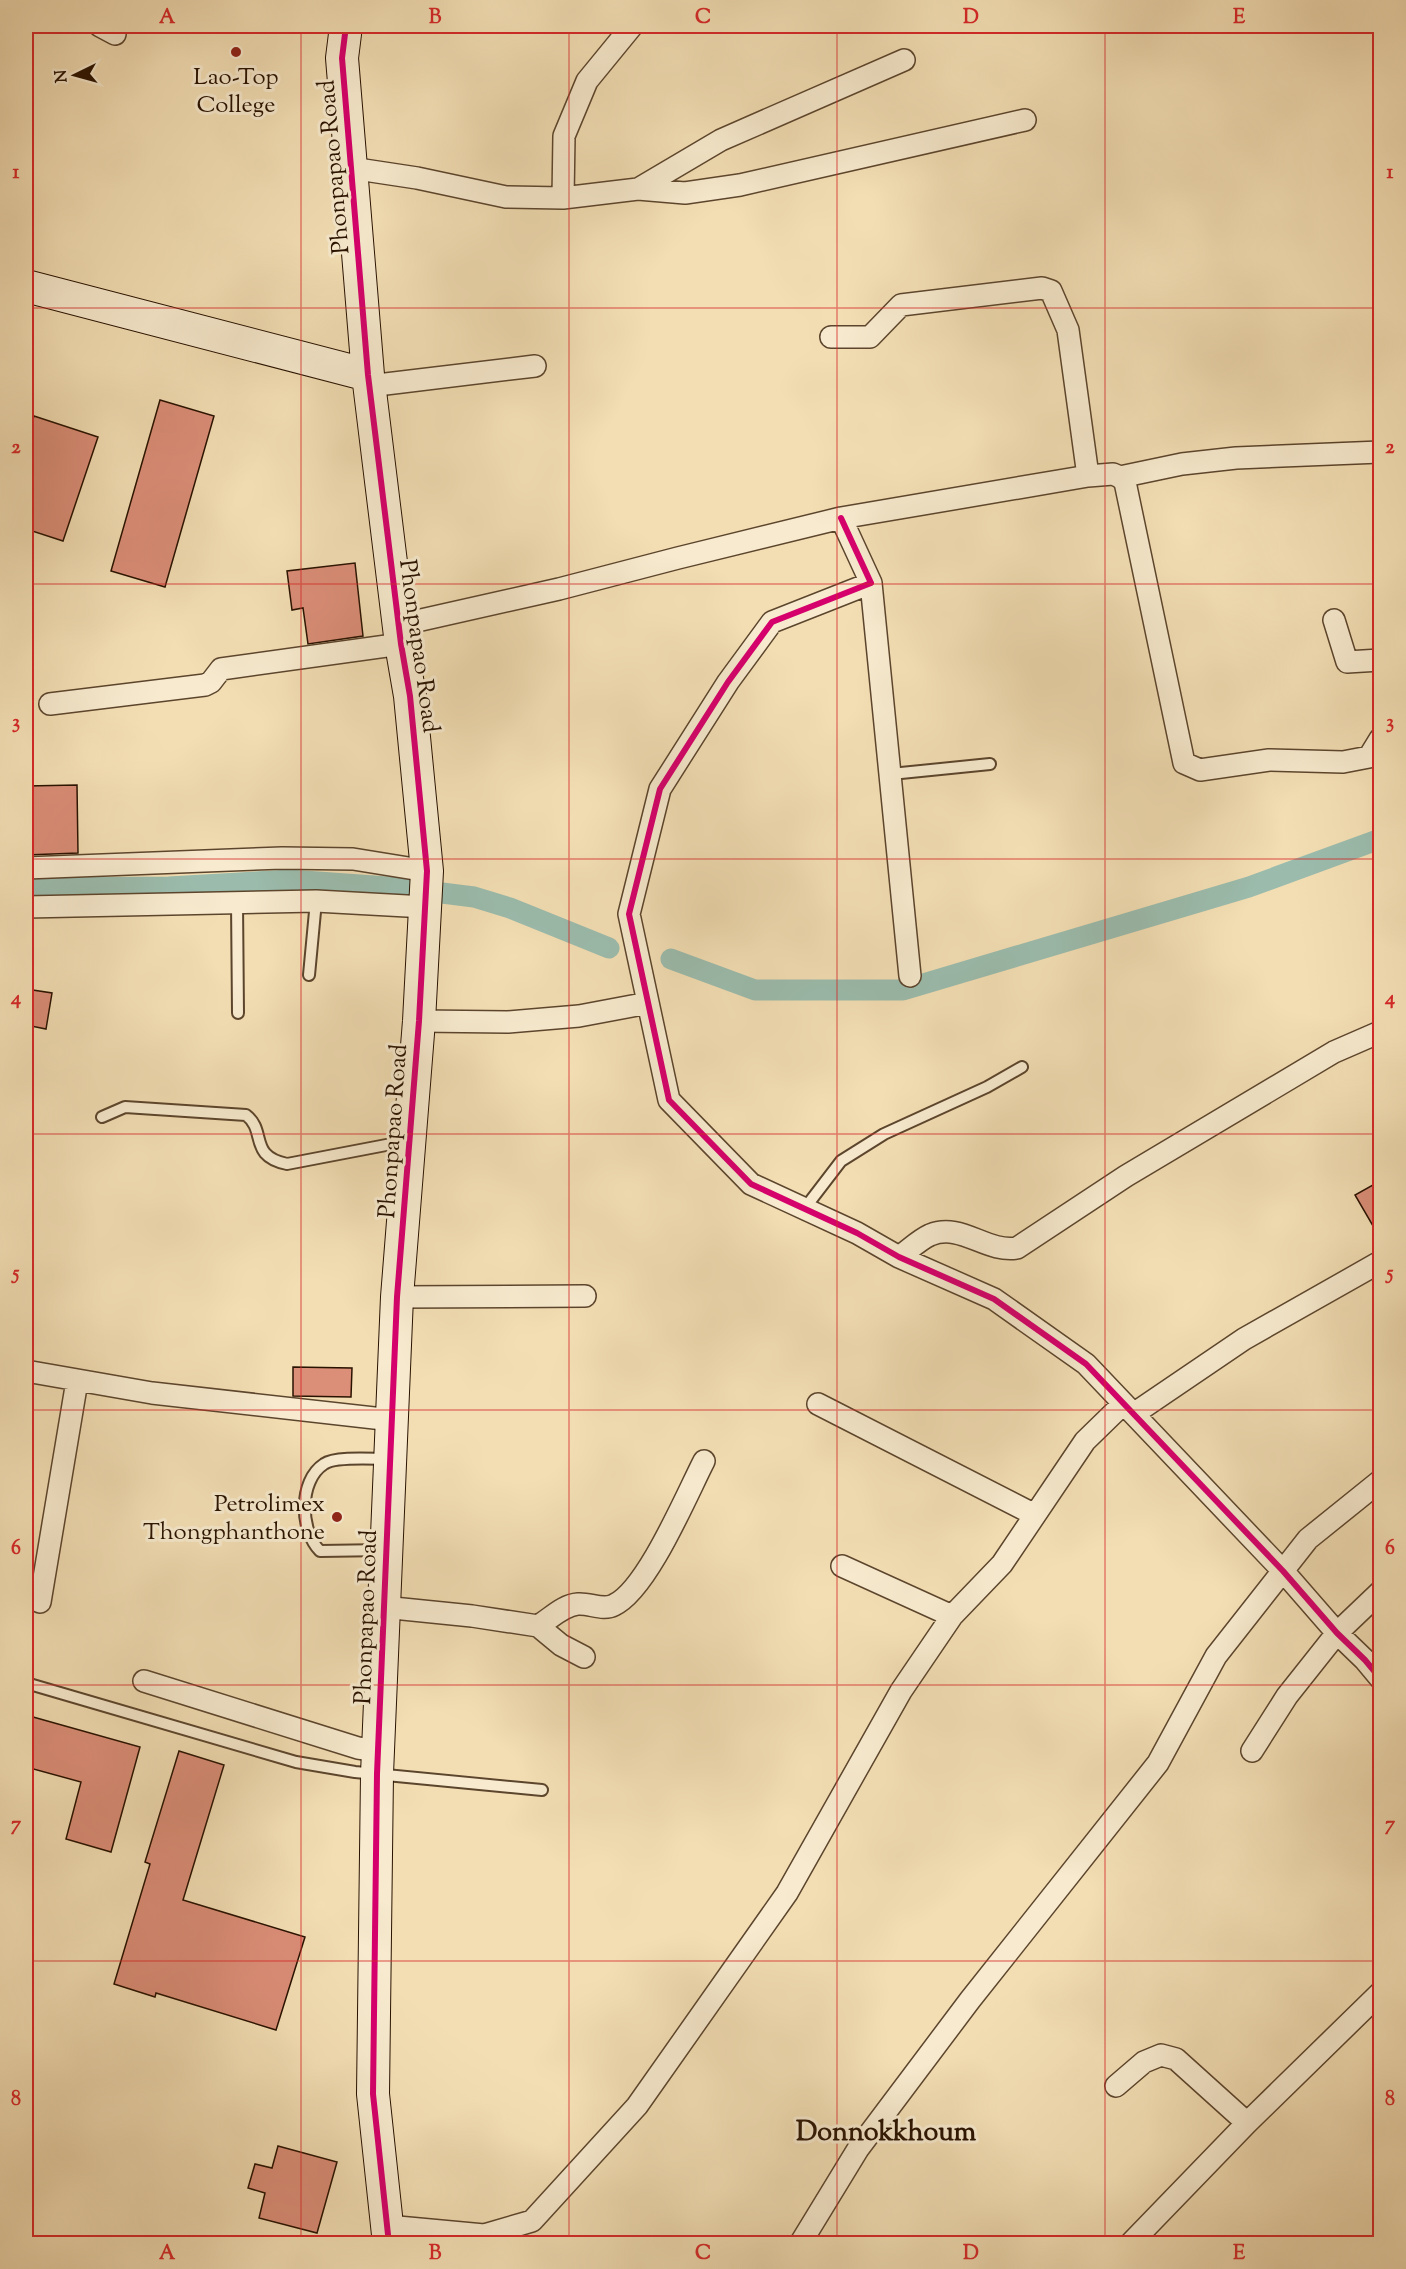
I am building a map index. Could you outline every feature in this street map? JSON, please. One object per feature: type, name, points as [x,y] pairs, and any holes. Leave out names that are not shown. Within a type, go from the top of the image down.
[{"type":"street","name":"Phonpapao Road","points":[[346,26],[342,58],[369,381],[400,634],[410,696],[426,893],[397,1297],[378,1763],[373,2094],[388,2235]]},
{"type":"street","points":[[563,198],[564,136],[587,81],[632,26]]},
{"type":"street","points":[[638,189],[721,140],[904,60]]},
{"type":"street","points":[[351,168],[417,178],[506,197],[563,198],[638,189],[685,193],[740,185],[1025,120]]},
{"type":"street","points":[[26,286],[369,381],[535,366]]},
{"type":"street","points":[[831,337],[870,337],[901,305],[1042,288],[1051,291],[1068,330],[1088,476]]},
{"type":"street","points":[[1120,477],[1182,464],[1236,458],[1380,453]]},
{"type":"street","points":[[50,704],[205,686],[221,669],[400,634],[678,558],[841,518],[1088,476],[1113,474],[1125,482],[1184,763],[1200,770],[1269,760],[1343,762],[1369,757],[1380,739]]},
{"type":"street","points":[[841,518],[871,583],[910,976]]},
{"type":"street","points":[[871,583],[772,622],[728,682],[660,789],[629,914],[669,1100],[751,1184],[805,1208],[899,1257],[994,1299],[1086,1364],[1283,1571],[1380,1678]]},
{"type":"street","points":[[1334,620],[1347,662],[1380,660]]},
{"type":"street","points":[[26,868],[282,858],[353,859],[426,893]]},
{"type":"street","points":[[26,907],[316,901],[426,893]]},
{"type":"street","points":[[418,1022],[508,1022],[579,1016],[648,1003]]},
{"type":"street","points":[[899,1257],[929,1235],[944,1231],[953,1231],[995,1248],[1005,1250],[1017,1248],[1126,1176],[1334,1052],[1380,1032]]},
{"type":"street","points":[[388,2235],[484,2235],[532,2221],[637,2106],[787,1893],[901,1691],[952,1616],[1002,1564],[1085,1441],[1129,1409],[1244,1339],[1380,1262]]},
{"type":"street","points":[[397,1297],[585,1296]]},
{"type":"street","points":[[26,1371],[152,1392],[392,1420]]},
{"type":"street","points":[[40,1602],[77,1381]]},
{"type":"street","points":[[818,1404],[1035,1515]]},
{"type":"street","points":[[538,1626],[569,1606],[589,1604],[605,1608],[625,1597],[640,1581],[704,1461]]},
{"type":"street","points":[[800,2244],[865,2139],[970,2000],[1158,1763],[1216,1656],[1308,1539],[1380,1481]]},
{"type":"street","points":[[842,1566],[952,1616]]},
{"type":"street","points":[[1252,1751],[1287,1696],[1337,1633],[1380,1592]]},
{"type":"street","points":[[383,1607],[472,1616],[538,1626],[561,1645],[585,1657]]},
{"type":"street","points":[[144,1681],[358,1748],[378,1763]]},
{"type":"street","points":[[1130,2244],[1247,2123],[1380,1993]]},
{"type":"street","points":[[1116,2086],[1144,2062],[1161,2055],[1176,2059],[1247,2123]]},
{"type":"lane","points":[[891,774],[990,764]]},
{"type":"lane","points":[[309,975],[316,901]]},
{"type":"lane","points":[[237,902],[238,1013]]},
{"type":"lane","points":[[805,1208],[841,1161],[884,1134],[987,1087],[1022,1067]]},
{"type":"lane","points":[[102,1117],[125,1107],[246,1115],[253,1120],[259,1145],[266,1154],[274,1161],[286,1164],[410,1140]]},
{"type":"lane","points":[[386,1550],[320,1551],[312,1543],[307,1528],[305,1497],[312,1476],[324,1463],[333,1460],[390,1459]]},
{"type":"lane","points":[[26,1683],[296,1762],[378,1763],[542,1790]]},
{"type":"building","points":[[160,400],[214,416],[165,587],[111,571]]},
{"type":"building","points":[[34,416],[98,437],[63,541],[26,529],[26,441]]},
{"type":"building","points":[[355,563],[363,636],[308,644],[303,608],[292,610],[287,571]]},
{"type":"building","points":[[77,785],[78,853],[26,855],[26,786]]},
{"type":"building","points":[[26,989],[52,993],[46,1029],[26,1025]]},
{"type":"building","points":[[1380,1181],[1380,1238],[1355,1195]]},
{"type":"building","points":[[293,1367],[352,1368],[351,1397],[293,1396]]},
{"type":"building","points":[[26,1715],[140,1747],[111,1852],[66,1839],[81,1782],[26,1767]]},
{"type":"building","points":[[179,1751],[224,1765],[183,1900],[305,1937],[276,2030],[156,1993],[155,1997],[114,1984],[150,1864],[145,1862]]},
{"type":"building","points":[[278,2146],[337,2162],[317,2233],[259,2218],[265,2193],[248,2188],[255,2164],[272,2168]]},
{"type":"waterway","points":[[671,959],[755,990],[903,990],[1249,887],[1380,839]]},
{"type":"waterway","points":[[26,888],[169,887],[290,880],[402,888],[474,897],[510,908],[609,948]]},
{"type":"cycle path","points":[[346,26],[342,58],[368,375],[401,644],[410,696],[427,871],[419,1021],[397,1297],[377,1774],[373,2094],[389,2244]]},
{"type":"cycle path","points":[[841,518],[871,583],[772,622],[728,682],[660,789],[629,914],[669,1100],[751,1184],[857,1233],[899,1257],[994,1299],[1086,1364],[1283,1571],[1380,1678]]},
{"type":"place","name":"Lao-Top College","points":[[236,52]]},
{"type":"place","name":"Petrolimex Thongphanthone","points":[[337,1517]]},
{"type":"district","name":"Donnokkhoum","points":[[886,2131]]}]
